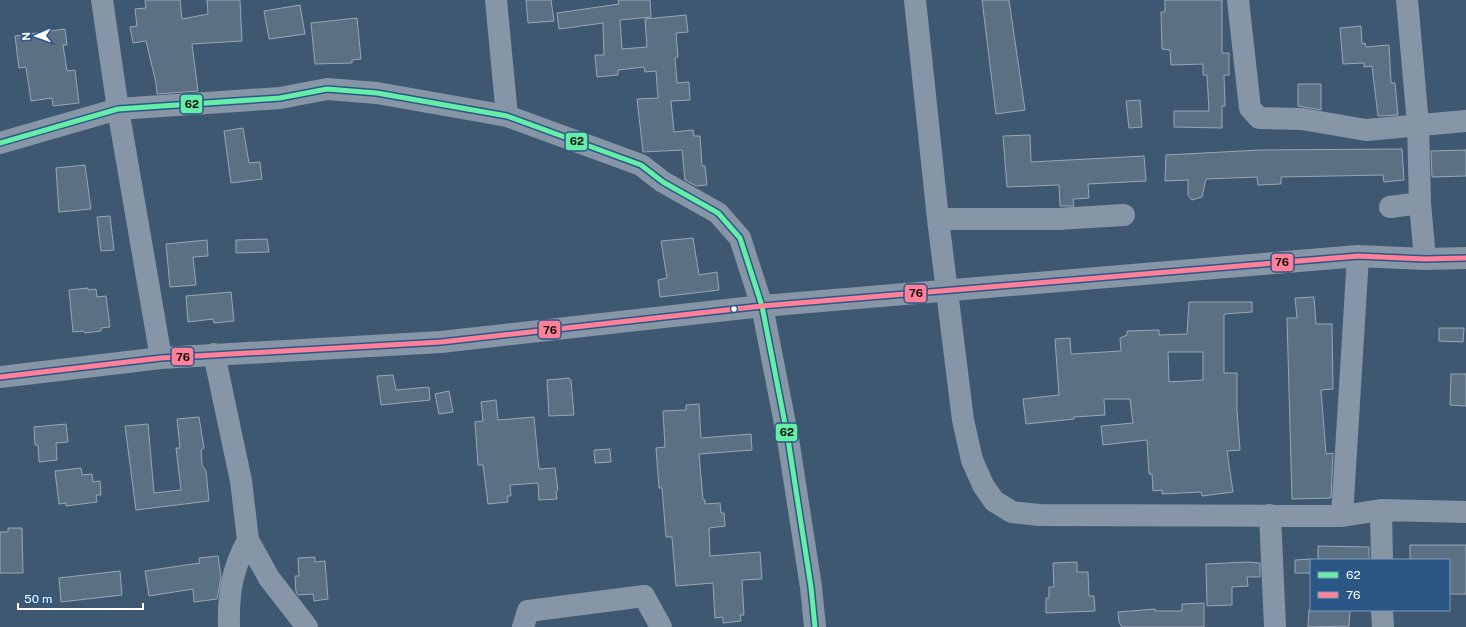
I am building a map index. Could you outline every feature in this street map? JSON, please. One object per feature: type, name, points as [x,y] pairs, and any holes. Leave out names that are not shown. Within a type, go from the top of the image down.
[{"type":"street","points":[[102,0],[118,109],[161,358]]},
{"type":"street","points":[[496,0],[507,116]]},
{"type":"street","points":[[916,0],[938,219],[963,420],[972,460],[983,485],[994,501],[1012,512],[1039,515],[1342,516],[1381,510],[1466,512]]},
{"type":"street","points":[[1238,0],[1250,108],[1258,118],[1302,119],[1366,130],[1418,124],[1466,121]]},
{"type":"street","points":[[1407,0],[1418,124],[1420,203],[1425,259]]},
{"type":"street","points":[[0,143],[118,109],[280,98],[327,89],[377,93],[507,116],[641,165],[663,182],[718,213],[740,238],[762,306],[789,447],[811,587],[815,627]]},
{"type":"street","points":[[1390,207],[1420,203]]},
{"type":"street","points":[[938,219],[1058,219],[1124,215]]},
{"type":"street","points":[[0,377],[161,358],[441,342],[762,306],[1358,256],[1425,259],[1466,258]]},
{"type":"street","points":[[1342,516],[1358,256]]},
{"type":"street","points":[[214,354],[241,481],[248,540],[269,578],[307,627]]},
{"type":"street","points":[[1381,510],[1382,559]]},
{"type":"street","points":[[1270,515],[1275,627]]},
{"type":"street","points":[[229,627],[228,604],[233,576],[238,558],[248,540]]},
{"type":"street","points":[[523,627],[528,611],[644,596],[661,627]]},
{"type":"street","points":[[1382,611],[1383,627]]},
{"type":"building","points":[[145,0],[180,0],[182,19],[208,14],[207,0],[240,0],[242,41],[192,44],[198,91],[157,94],[156,83],[146,41],[133,43],[130,27],[137,26],[135,9],[146,8]]},
{"type":"building","points":[[526,0],[551,0],[554,21],[528,23]]},
{"type":"building","points":[[618,0],[650,0],[651,17],[620,20],[622,49],[647,47],[645,19],[686,15],[688,32],[676,33],[678,57],[675,58],[677,83],[689,82],[690,100],[671,101],[674,132],[693,130],[694,136],[700,136],[702,166],[705,166],[707,185],[696,186],[685,180],[682,150],[643,152],[637,99],[658,98],[656,71],[645,72],[644,67],[618,70],[618,75],[597,77],[595,55],[604,55],[603,23],[559,29],[557,13],[619,4]]},
{"type":"building","points":[[982,0],[1009,0],[1025,110],[996,114]]},
{"type":"building","points":[[1165,0],[1222,0],[1222,53],[1229,53],[1229,75],[1224,75],[1225,106],[1222,106],[1222,128],[1174,127],[1174,111],[1209,111],[1207,75],[1203,75],[1203,64],[1171,65],[1170,50],[1162,49],[1161,12],[1165,12]]},
{"type":"building","points":[[300,5],[305,34],[269,39],[264,11]]},
{"type":"building","points":[[357,18],[361,59],[352,60],[352,63],[315,64],[311,23]]},
{"type":"building","points":[[1361,26],[1362,44],[1365,43],[1366,47],[1389,45],[1391,83],[1395,83],[1398,115],[1378,116],[1372,66],[1364,67],[1364,63],[1343,64],[1340,28]]},
{"type":"building","points":[[65,29],[67,45],[63,45],[67,71],[75,70],[79,103],[53,106],[52,98],[31,101],[26,67],[19,68],[15,36]]},
{"type":"building","points":[[1298,84],[1321,84],[1321,110],[1298,106]]},
{"type":"building","points":[[1140,100],[1142,127],[1129,128],[1126,101]]},
{"type":"building","points":[[243,128],[249,163],[260,162],[262,179],[231,183],[224,131]]},
{"type":"building","points":[[1030,135],[1031,162],[1144,156],[1146,181],[1088,184],[1089,198],[1073,199],[1074,206],[1060,206],[1059,185],[1007,187],[1003,136]]},
{"type":"building","points":[[1402,149],[1404,180],[1384,182],[1383,175],[1281,177],[1281,184],[1258,185],[1257,177],[1206,179],[1202,197],[1192,200],[1188,195],[1188,180],[1165,181],[1166,155],[1260,150]]},
{"type":"building","points":[[1466,150],[1466,176],[1432,177],[1431,151]]},
{"type":"building","points":[[85,165],[91,209],[59,212],[56,168]]},
{"type":"building","points":[[110,216],[114,250],[101,251],[97,217]]},
{"type":"building","points":[[693,238],[699,275],[717,272],[719,290],[660,297],[658,280],[667,278],[661,241]]},
{"type":"building","points":[[267,239],[269,252],[236,253],[236,240]]},
{"type":"building","points":[[207,240],[208,256],[193,257],[196,285],[170,287],[166,244]]},
{"type":"building","points":[[88,288],[88,290],[96,289],[97,297],[106,296],[110,327],[101,328],[101,331],[85,333],[84,331],[73,332],[69,290]]},
{"type":"building","points":[[231,292],[234,321],[214,323],[213,319],[188,322],[186,296]]},
{"type":"building","points":[[1314,297],[1316,324],[1332,324],[1333,389],[1321,390],[1326,454],[1333,453],[1331,498],[1292,499],[1287,318],[1297,318],[1295,298]]},
{"type":"building","points":[[1189,302],[1252,302],[1252,312],[1224,314],[1224,373],[1237,373],[1237,410],[1240,450],[1227,451],[1233,492],[1202,496],[1201,492],[1162,494],[1162,490],[1153,491],[1152,474],[1149,474],[1147,440],[1103,445],[1101,426],[1133,423],[1130,399],[1104,399],[1105,415],[1074,417],[1074,419],[1026,424],[1023,399],[1059,395],[1055,339],[1070,338],[1071,354],[1121,351],[1120,338],[1127,335],[1127,331],[1159,330],[1159,335],[1187,334]],"holes":[[[1168,352],[1203,352],[1203,380],[1169,382]]]},
{"type":"building","points":[[1439,328],[1464,328],[1463,342],[1439,341]]},
{"type":"building","points":[[1451,374],[1466,374],[1466,406],[1450,405]]},
{"type":"building","points":[[393,375],[396,390],[429,387],[430,400],[381,405],[377,376]]},
{"type":"building","points":[[569,378],[571,380],[574,415],[549,416],[547,380]]},
{"type":"building","points":[[449,391],[453,412],[439,414],[435,394]]},
{"type":"building","points":[[496,400],[498,420],[534,417],[539,469],[555,468],[558,490],[556,491],[557,499],[539,500],[538,483],[510,485],[511,496],[507,496],[508,502],[488,504],[483,465],[478,465],[475,422],[483,421],[481,402]]},
{"type":"building","points":[[699,404],[701,438],[751,434],[752,450],[699,454],[703,500],[705,500],[705,504],[720,503],[721,513],[724,513],[725,526],[709,528],[710,556],[760,552],[762,579],[742,580],[744,615],[740,615],[741,621],[723,623],[723,617],[715,618],[713,583],[676,586],[672,537],[666,537],[662,488],[659,488],[656,448],[665,447],[663,411],[686,410],[686,405]]},
{"type":"building","points":[[199,417],[204,448],[201,450],[202,465],[206,471],[209,501],[136,510],[125,426],[148,424],[154,493],[181,490],[176,448],[180,448],[177,419]]},
{"type":"building","points":[[66,424],[68,442],[56,443],[57,460],[39,462],[38,445],[35,445],[34,427]]},
{"type":"building","points":[[610,449],[611,462],[595,463],[594,450]]},
{"type":"building","points":[[81,468],[82,475],[92,474],[93,482],[100,481],[101,495],[96,495],[97,502],[66,506],[66,503],[59,504],[55,471]]},
{"type":"building","points":[[8,528],[22,528],[23,573],[0,573],[0,532],[8,532]]},
{"type":"building","points":[[1410,545],[1466,545],[1466,594],[1450,594],[1450,559],[1410,559]]},
{"type":"building","points":[[1318,546],[1369,547],[1369,559],[1318,559]]},
{"type":"building","points":[[218,556],[221,577],[217,599],[194,602],[193,589],[149,596],[145,571],[200,563],[199,558]]},
{"type":"building","points":[[315,557],[315,562],[325,561],[328,599],[314,601],[313,594],[298,595],[296,592],[295,576],[299,576],[298,558]]},
{"type":"building","points":[[1310,559],[1310,573],[1295,573],[1295,560]]},
{"type":"building","points":[[1077,562],[1077,572],[1088,572],[1089,596],[1094,596],[1095,611],[1046,613],[1046,598],[1049,598],[1049,587],[1054,587],[1053,563]]},
{"type":"building","points":[[1247,562],[1260,563],[1260,577],[1247,577],[1248,586],[1232,587],[1232,605],[1207,606],[1206,564]]},
{"type":"building","points":[[120,571],[122,595],[61,602],[59,578]]},
{"type":"building","points":[[1204,603],[1204,627],[1122,627],[1119,622],[1118,612],[1155,609],[1156,611],[1182,611],[1182,604]]},
{"type":"building","points":[[1309,610],[1350,611],[1349,626],[1308,627]]},
{"type":"transit line","name":"62","points":[[0,143],[118,109],[280,98],[327,89],[377,93],[507,116],[641,165],[663,182],[718,213],[740,238],[762,306],[788,439],[811,587],[815,627]]},
{"type":"transit line","name":"76","points":[[0,377],[161,358],[441,342],[762,306],[1358,256],[1425,259],[1466,258]]}]
